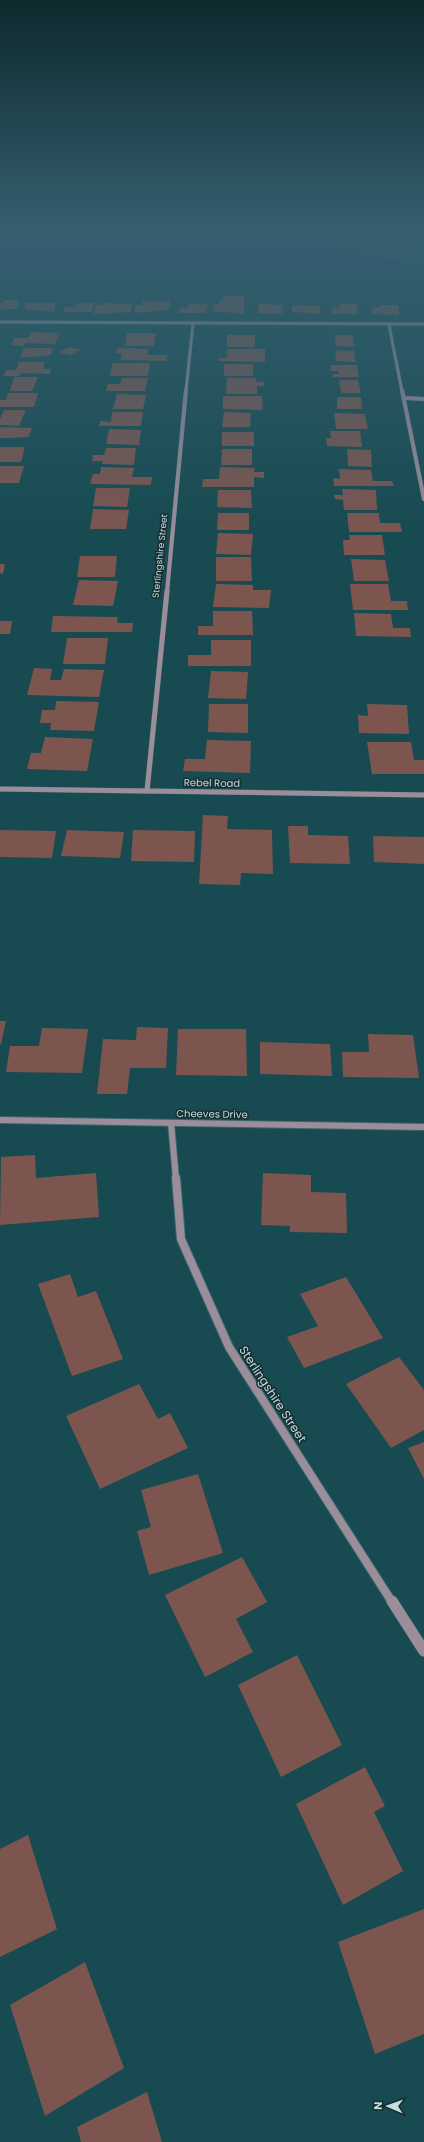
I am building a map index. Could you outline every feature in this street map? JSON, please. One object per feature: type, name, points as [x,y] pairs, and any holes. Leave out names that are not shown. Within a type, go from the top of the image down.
[{"type":"street","name":"Sterlingshire Street","points":[[147,791],[192,333]]},
{"type":"street","points":[[391,333],[405,398],[424,499]]},
{"type":"street","points":[[405,398],[424,398]]},
{"type":"street","name":"Rebel Road","points":[[0,789],[424,795]]},
{"type":"street","name":"Cheeves Drive","points":[[0,1120],[424,1127]]},
{"type":"street","name":"Sterlingshire Street","points":[[171,1123],[181,1239],[229,1347],[424,1651]]},
{"type":"building","points":[[31,333],[60,333],[55,344],[26,343],[24,346],[11,345],[14,338],[28,338]]},
{"type":"building","points":[[127,333],[156,333],[154,346],[125,346]]},
{"type":"building","points":[[227,335],[255,335],[255,347],[227,347]]},
{"type":"building","points":[[335,335],[353,335],[354,347],[336,346]]},
{"type":"building","points":[[70,347],[81,350],[70,355],[59,352]]},
{"type":"building","points":[[24,348],[53,348],[51,355],[20,358]]},
{"type":"building","points":[[117,348],[149,349],[147,355],[168,355],[166,361],[120,360],[122,353],[116,353]]},
{"type":"building","points":[[227,349],[265,349],[265,362],[219,361],[219,358],[227,358]]},
{"type":"building","points":[[335,350],[354,351],[356,362],[336,361]]},
{"type":"building","points":[[19,362],[45,362],[43,369],[51,369],[50,374],[21,373],[19,376],[4,376],[6,370],[16,370]]},
{"type":"building","points":[[112,363],[150,363],[148,376],[110,376]]},
{"type":"building","points":[[224,364],[253,364],[253,376],[224,376]]},
{"type":"building","points":[[330,365],[357,365],[359,377],[333,377],[333,374],[339,374],[339,371],[331,371]]},
{"type":"building","points":[[14,377],[38,377],[32,391],[10,391]]},
{"type":"building","points":[[122,378],[148,378],[145,391],[106,391],[108,384],[120,384]]},
{"type":"building","points":[[227,378],[256,378],[256,382],[264,382],[264,386],[257,386],[257,394],[226,394]]},
{"type":"building","points":[[339,380],[358,380],[361,393],[341,393]]},
{"type":"building","points":[[8,393],[38,393],[34,407],[0,407],[0,400],[6,400]]},
{"type":"building","points":[[117,394],[146,395],[143,409],[113,409]]},
{"type":"building","points":[[223,396],[262,396],[263,410],[223,409]]},
{"type":"building","points":[[337,397],[361,397],[362,409],[337,409]]},
{"type":"building","points":[[4,410],[26,410],[19,426],[0,425],[0,419]]},
{"type":"building","points":[[112,412],[143,412],[141,426],[99,426],[100,421],[111,422]]},
{"type":"building","points":[[224,412],[251,413],[250,427],[222,427]]},
{"type":"building","points":[[334,413],[365,414],[368,429],[336,429]]},
{"type":"building","points":[[0,427],[32,428],[28,437],[0,438]]},
{"type":"building","points":[[109,429],[141,430],[139,445],[106,444]]},
{"type":"building","points":[[330,431],[360,431],[362,447],[327,446],[326,438],[331,438]]},
{"type":"building","points":[[222,432],[254,432],[254,446],[222,446]]},
{"type":"building","points":[[0,447],[25,447],[21,462],[0,462]]},
{"type":"building","points":[[106,448],[136,448],[134,465],[102,464],[103,461],[92,461],[93,455],[104,455]]},
{"type":"building","points":[[222,449],[252,449],[252,465],[221,465]]},
{"type":"building","points":[[347,449],[371,450],[372,467],[348,466]]},
{"type":"building","points":[[0,466],[24,466],[19,483],[0,483]]},
{"type":"building","points":[[101,467],[134,468],[132,477],[152,477],[151,485],[90,484],[93,474],[100,474]]},
{"type":"building","points":[[220,467],[255,468],[254,472],[264,472],[264,478],[254,477],[254,487],[202,487],[203,479],[219,479]]},
{"type":"building","points":[[339,469],[371,470],[373,481],[392,481],[394,486],[334,486],[333,478],[340,479]]},
{"type":"building","points":[[96,488],[130,488],[127,507],[93,506]]},
{"type":"building","points":[[342,489],[376,490],[377,510],[344,510],[343,500],[335,499],[334,495],[343,495]]},
{"type":"building","points":[[218,490],[251,490],[252,508],[217,507]]},
{"type":"building","points":[[93,509],[129,510],[126,529],[90,529]]},
{"type":"building","points":[[218,513],[249,513],[249,530],[217,530]]},
{"type":"building","points":[[347,513],[379,513],[380,523],[400,523],[402,532],[349,532]]},
{"type":"building","points":[[218,533],[253,534],[251,555],[216,554]]},
{"type":"building","points":[[349,535],[382,535],[385,555],[344,555],[343,540],[350,540]]},
{"type":"building","points":[[80,556],[117,556],[115,577],[77,577]]},
{"type":"building","points":[[216,557],[251,557],[252,581],[216,581]]},
{"type":"building","points":[[351,559],[385,560],[389,581],[354,581]]},
{"type":"building","points":[[0,564],[5,564],[3,574],[0,573]]},
{"type":"building","points":[[79,580],[118,581],[113,606],[73,605]]},
{"type":"building","points":[[216,584],[253,585],[253,590],[271,590],[269,608],[213,607]]},
{"type":"building","points":[[350,584],[388,584],[391,601],[407,601],[408,610],[353,610]]},
{"type":"building","points":[[213,611],[252,611],[253,635],[198,635],[198,626],[213,626]]},
{"type":"building","points":[[354,613],[391,614],[393,628],[410,628],[411,637],[356,636]]},
{"type":"building","points":[[53,616],[118,617],[117,623],[133,623],[132,632],[51,632]]},
{"type":"building","points":[[0,621],[12,621],[10,634],[0,634]]},
{"type":"building","points":[[67,638],[108,638],[105,664],[63,664]]},
{"type":"building","points":[[211,640],[251,640],[251,666],[188,666],[188,655],[211,655]]},
{"type":"building","points":[[34,668],[52,669],[50,680],[61,680],[64,669],[104,670],[99,697],[27,695]]},
{"type":"building","points":[[211,671],[248,672],[246,699],[208,698]]},
{"type":"building","points":[[56,701],[99,702],[94,731],[50,730],[51,723],[40,723],[42,710],[55,710]]},
{"type":"building","points":[[209,704],[248,704],[248,733],[208,732]]},
{"type":"building","points":[[367,704],[407,705],[409,734],[359,733],[358,715],[368,716]]},
{"type":"building","points":[[45,737],[93,739],[87,771],[27,769],[31,753],[41,753]]},
{"type":"building","points":[[207,740],[251,741],[250,773],[183,771],[185,759],[205,759]]},
{"type":"building","points":[[367,742],[411,742],[414,760],[424,760],[424,774],[372,774]]},
{"type":"building","points":[[203,815],[228,816],[227,829],[272,830],[273,874],[241,873],[240,885],[199,884]]},
{"type":"building","points":[[288,826],[308,826],[308,835],[348,836],[350,864],[290,863]]},
{"type":"building","points":[[0,830],[56,831],[52,858],[0,857]]},
{"type":"building","points":[[67,830],[124,832],[120,858],[61,856]]},
{"type":"building","points":[[133,830],[195,831],[194,862],[131,861]]},
{"type":"building","points":[[373,836],[424,837],[424,864],[374,862]]},
{"type":"building","points":[[0,1021],[6,1021],[1,1044],[0,1044]]},
{"type":"building","points":[[137,1027],[168,1028],[166,1068],[130,1068],[127,1094],[97,1094],[103,1039],[136,1040]]},
{"type":"building","points":[[42,1028],[88,1029],[82,1073],[6,1072],[10,1046],[39,1046]]},
{"type":"building","points":[[178,1029],[246,1029],[247,1076],[176,1075]]},
{"type":"building","points":[[368,1034],[413,1035],[419,1078],[343,1077],[342,1052],[369,1052]]},
{"type":"building","points":[[260,1042],[330,1044],[332,1076],[260,1074]]},
{"type":"building","points":[[35,1155],[36,1178],[96,1173],[99,1217],[0,1225],[1,1157]]},
{"type":"building","points":[[263,1173],[311,1175],[311,1192],[346,1193],[347,1233],[290,1232],[290,1226],[261,1225]]},
{"type":"building","points":[[70,1274],[78,1297],[96,1291],[123,1359],[72,1376],[38,1284]]},
{"type":"building","points":[[346,1277],[383,1338],[304,1368],[287,1337],[318,1326],[300,1294]]},
{"type":"building","points":[[399,1357],[424,1390],[424,1430],[391,1448],[346,1384]]},
{"type":"building","points":[[139,1384],[158,1419],[170,1413],[188,1448],[100,1489],[66,1416]]},
{"type":"building","points":[[424,1442],[424,1479],[408,1448]]},
{"type":"building","points":[[198,1474],[223,1553],[149,1575],[137,1531],[151,1527],[141,1490]]},
{"type":"building","points":[[242,1557],[267,1602],[236,1619],[253,1652],[205,1677],[165,1595]]},
{"type":"building","points":[[297,1655],[342,1745],[281,1777],[238,1685]]},
{"type":"building","points":[[365,1767],[385,1806],[374,1812],[403,1871],[343,1905],[296,1804]]},
{"type":"building","points":[[28,1835],[57,1929],[0,1957],[0,1849]]},
{"type":"building","points":[[424,1909],[424,2034],[375,2054],[338,1942]]},
{"type":"building","points":[[85,1962],[124,2068],[45,2116],[10,2005]]},
{"type":"building","points":[[147,2092],[162,2142],[81,2142],[77,2127]]}]
